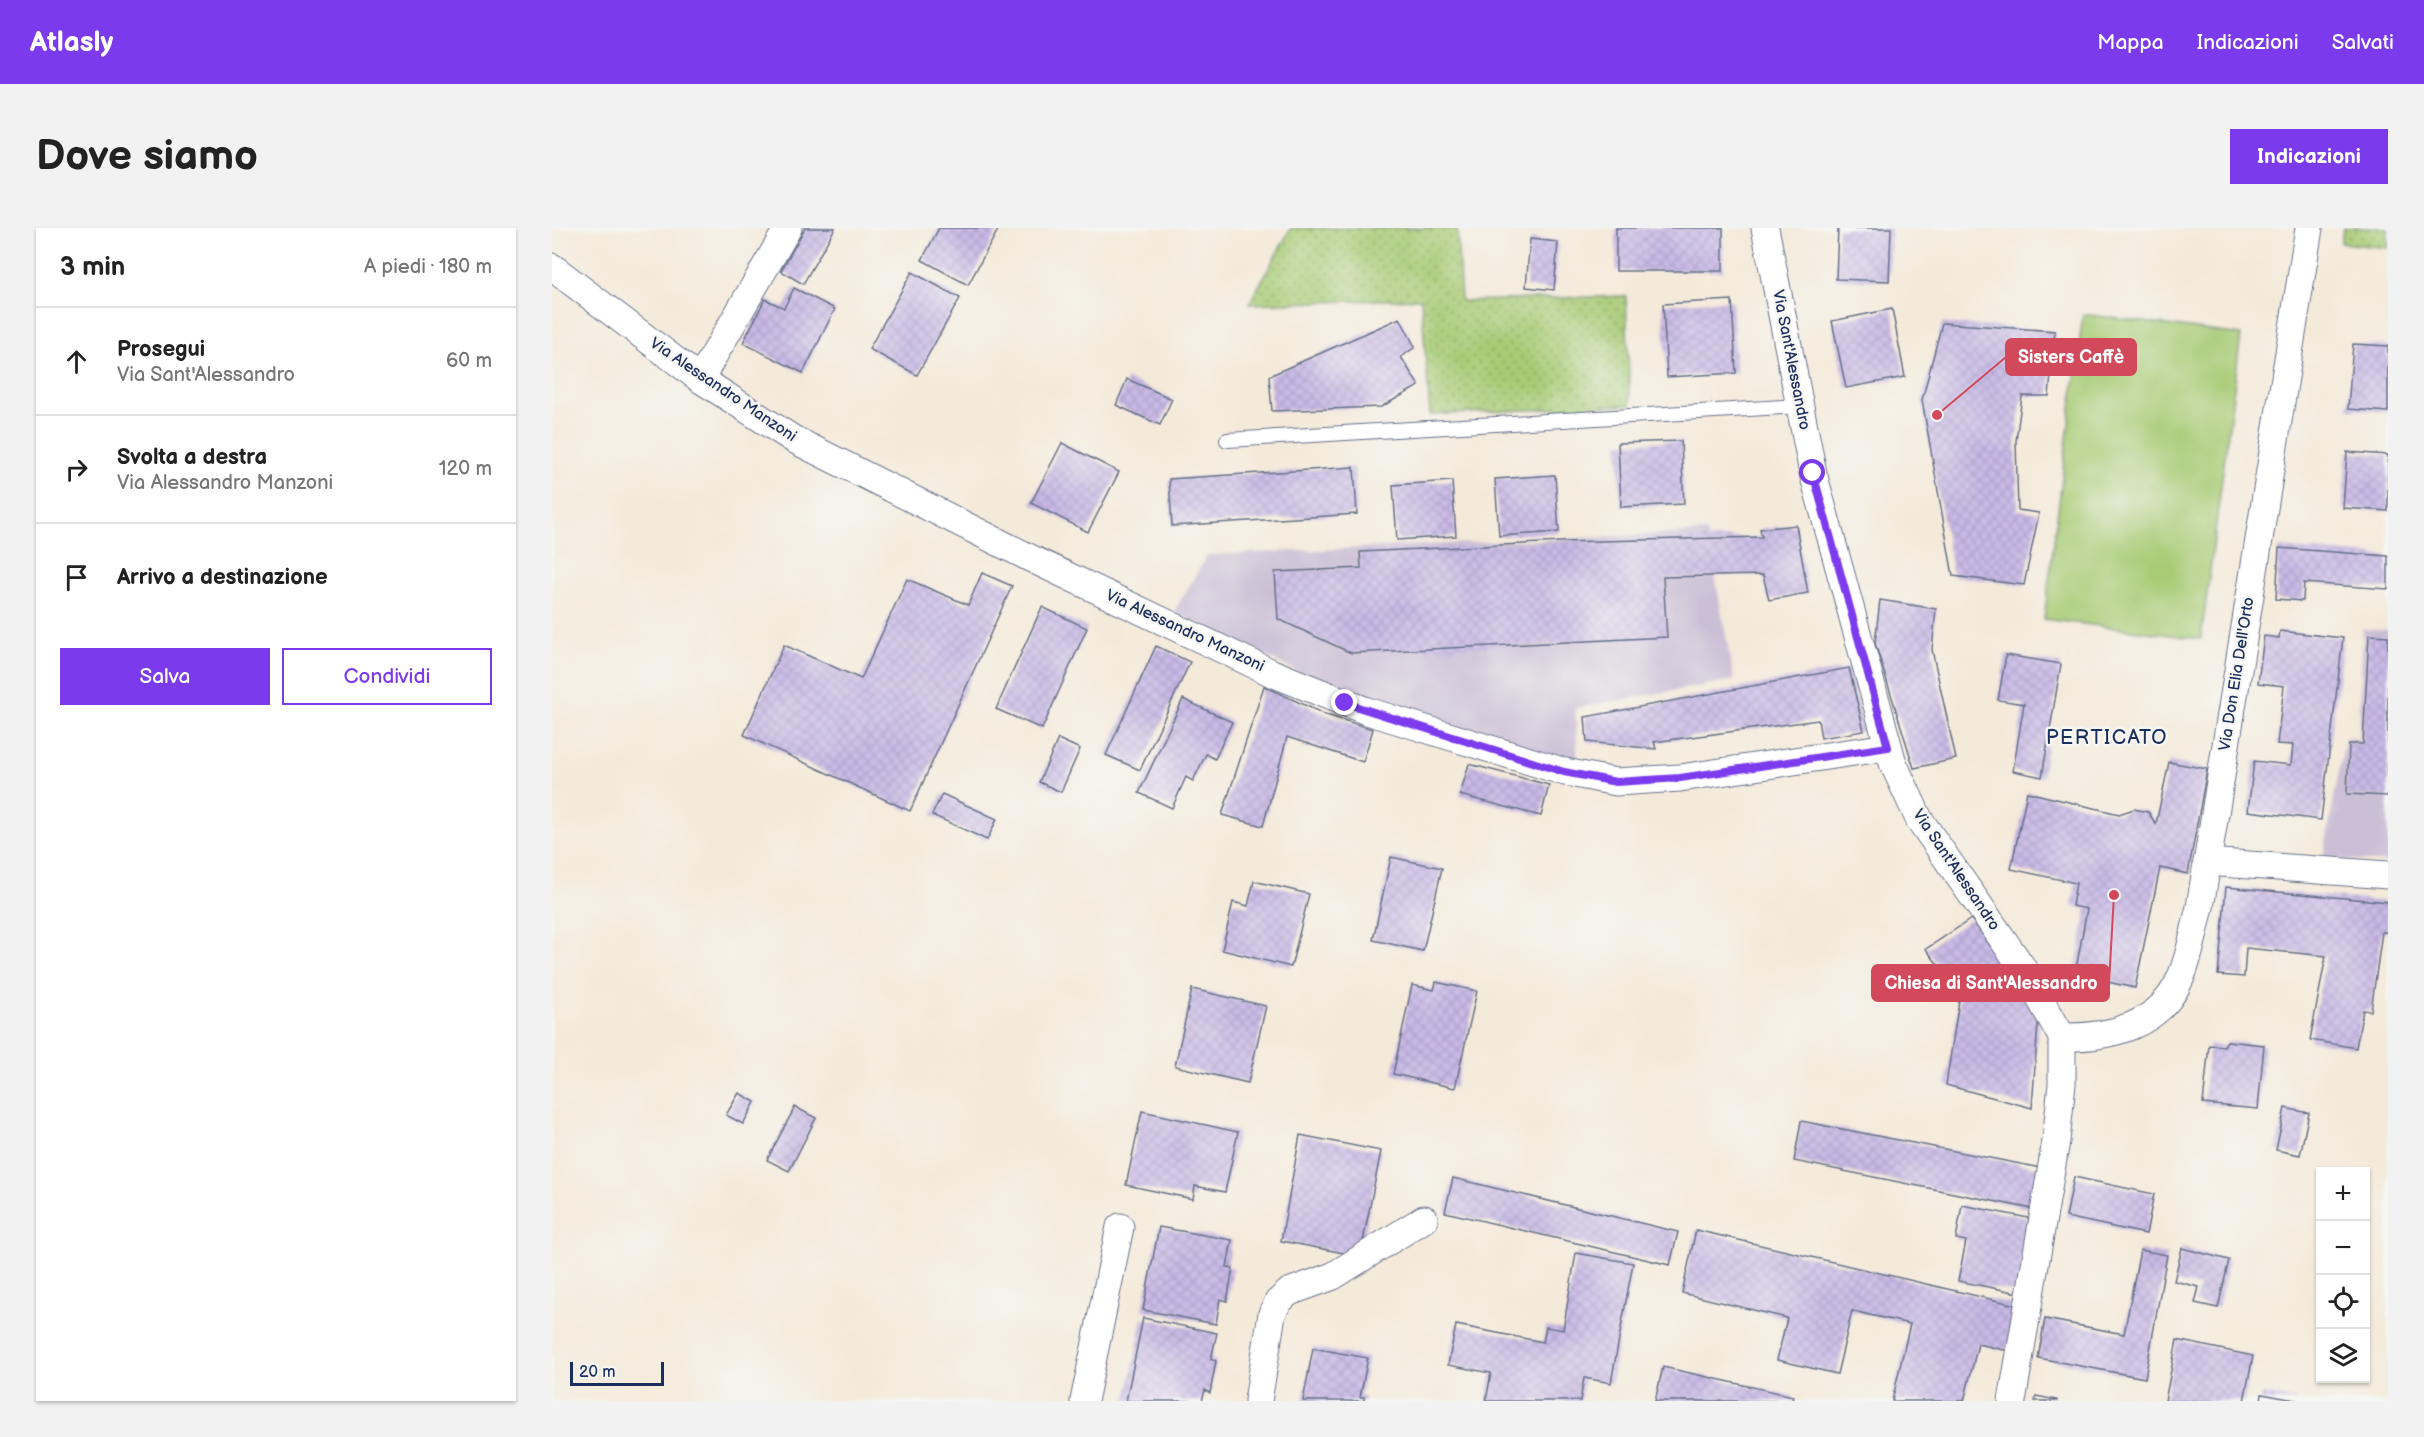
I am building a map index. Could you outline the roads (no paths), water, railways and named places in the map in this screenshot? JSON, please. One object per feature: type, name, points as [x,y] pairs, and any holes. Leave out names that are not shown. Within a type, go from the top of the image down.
[{"type":"street","points":[[700,379],[788,228]]},
{"type":"street","name":"Via Sant'Alessandro","points":[[1765,228],[1813,473],[1888,747],[1901,783],[1920,819],[2022,967],[2062,1037],[2062,1084],[2056,1141],[2012,1401]]},
{"type":"street","name":"Via Don Elia Dell'Orto","points":[[2062,1037],[2114,1033],[2155,1013],[2165,1004],[2178,984],[2186,962],[2200,907],[2309,228]]},
{"type":"street","name":"Via Alessandro Manzoni","points":[[552,267],[700,379],[793,439],[880,484],[1272,673],[1383,717],[1564,772],[1616,782],[1680,778],[1888,747]]},
{"type":"street","points":[[2207,862],[2388,875]]},
{"type":"street","points":[[1258,1401],[1272,1314],[1278,1302],[1295,1289],[1333,1276],[1424,1219]]},
{"type":"street","points":[[1084,1401],[1120,1227]]},
{"type":"lane","points":[[1227,440],[1800,406]]},
{"type":"place","name":"Sisters Caffè","points":[[1937,415]]},
{"type":"place","name":"Chiesa di Sant'Alessandro","points":[[2114,895]]},
{"type":"district","name":"PERTICATO","points":[[2107,738]]}]
